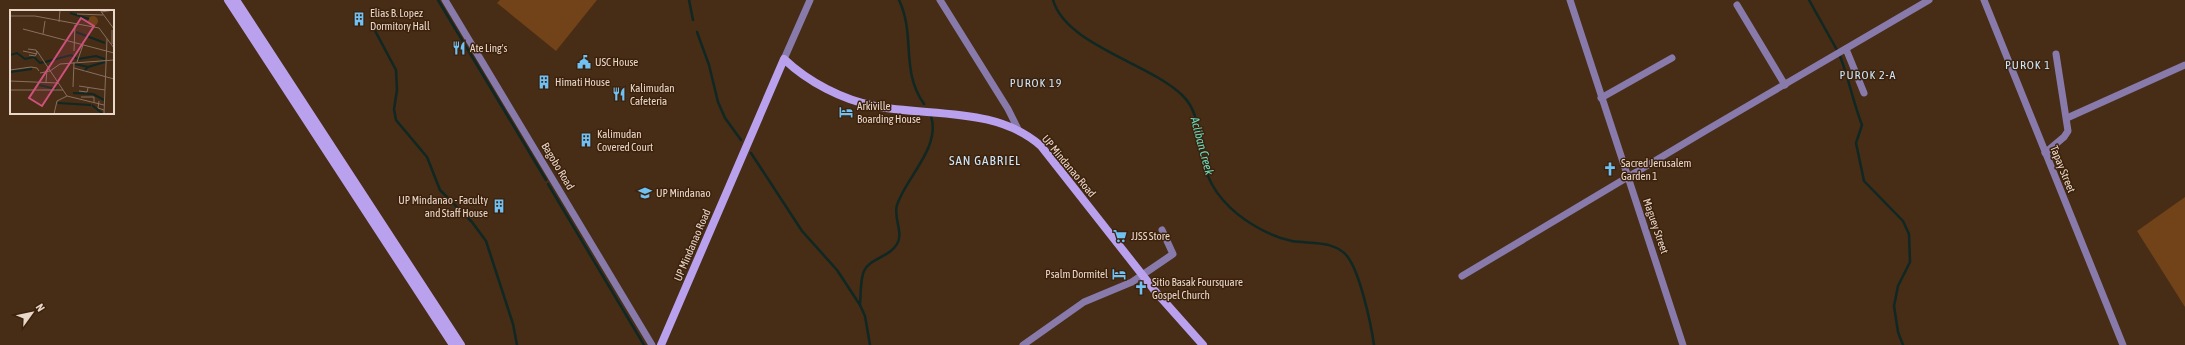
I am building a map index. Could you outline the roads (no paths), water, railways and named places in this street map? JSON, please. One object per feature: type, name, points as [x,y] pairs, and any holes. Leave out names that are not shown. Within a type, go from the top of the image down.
[{"type":"street","points":[[228,0],[271,60],[370,211],[461,345]]},
{"type":"street","points":[[236,0],[271,60]]},
{"type":"street","name":"Bagobo Road","points":[[444,0],[652,345]]},
{"type":"street","points":[[782,62],[810,0]]},
{"type":"street","points":[[940,0],[1008,109],[1019,131]]},
{"type":"street","name":"Maguey Street","points":[[1570,0],[1683,345]]},
{"type":"street","points":[[1462,276],[1929,0]]},
{"type":"street","name":"Tapay Street","points":[[1984,0],[2123,345]]},
{"type":"street","points":[[1737,5],[1785,85]]},
{"type":"street","points":[[1846,49],[1864,93]]},
{"type":"street","points":[[2045,153],[2067,134],[2067,118],[2056,54]]},
{"type":"street","points":[[1601,98],[1672,58]]},
{"type":"street","name":"UP Mindanao Road","points":[[661,345],[782,62],[833,91],[859,102],[876,106],[963,116],[1019,131],[1041,146],[1142,275],[1203,345]]},
{"type":"street","points":[[2067,118],[2185,65]]},
{"type":"street","points":[[370,211],[454,345]]},
{"type":"street","points":[[1023,345],[1084,302],[1122,287],[1173,254],[1162,230]]},
{"type":"waterway","points":[[438,0],[546,180]]},
{"type":"waterway","points":[[689,0],[693,20]]},
{"type":"waterway","points":[[899,0],[907,27],[912,78],[924,104]]},
{"type":"waterway","name":"Acliban Creek","points":[[1053,0],[1061,16],[1074,29],[1091,41],[1150,73],[1182,95],[1193,110],[1196,118],[1201,154],[1207,173],[1220,196],[1237,214],[1254,226],[1283,239],[1329,245],[1342,251],[1347,256],[1356,274],[1368,312],[1374,345]]},
{"type":"waterway","points":[[1809,0],[1837,50]]},
{"type":"waterway","points":[[372,25],[396,70],[397,90],[394,109],[396,120],[427,157],[440,190],[472,222],[486,241],[513,324],[517,345]]},
{"type":"waterway","points":[[697,32],[709,65],[718,102],[725,118],[741,140]]},
{"type":"waterway","points":[[1840,56],[1862,125],[1856,143],[1864,181],[1903,221],[1909,234],[1910,262],[1898,286],[1894,306],[1898,332],[1903,345]]},
{"type":"waterway","points":[[860,304],[861,283],[864,271],[871,263],[890,252],[899,240],[896,215],[897,205],[901,194],[927,151],[933,128],[931,116]]},
{"type":"waterway","points":[[751,153],[802,231],[837,270],[860,305],[865,316],[870,345]]},
{"type":"waterway","points":[[548,184],[644,345]]},
{"type":"place","name":"Elias B. Lopez Dormitory Hall","points":[[359,19]]},
{"type":"place","name":"Ate Ling's","points":[[459,48]]},
{"type":"place","name":"USC House","points":[[584,62]]},
{"type":"place","name":"Himati House","points":[[544,82]]},
{"type":"place","name":"Kalimudan Cafeteria","points":[[619,94]]},
{"type":"place","name":"Arkiville Boarding House","points":[[846,112]]},
{"type":"place","name":"Kalimudan Covered Court","points":[[586,140]]},
{"type":"place","name":"Sacred Jerusalem Garden 1","points":[[1610,169]]},
{"type":"place","name":"UP Mindanao","points":[[645,193]]},
{"type":"place","name":"UP Mindanao - Faculty and Staff House","points":[[499,206]]},
{"type":"place","name":"JJSS Store","points":[[1120,236]]},
{"type":"place","name":"Psalm Dormitel","points":[[1119,274]]},
{"type":"place","name":"Sitio Basak Foursquare Gospel Church","points":[[1141,288]]},
{"type":"district","name":"PUROK 1","points":[[2028,65]]},
{"type":"district","name":"PUROK 2-A","points":[[1868,75]]},
{"type":"district","name":"PUROK 19","points":[[1036,83]]},
{"type":"district","name":"SAN GABRIEL","points":[[985,160]]}]
